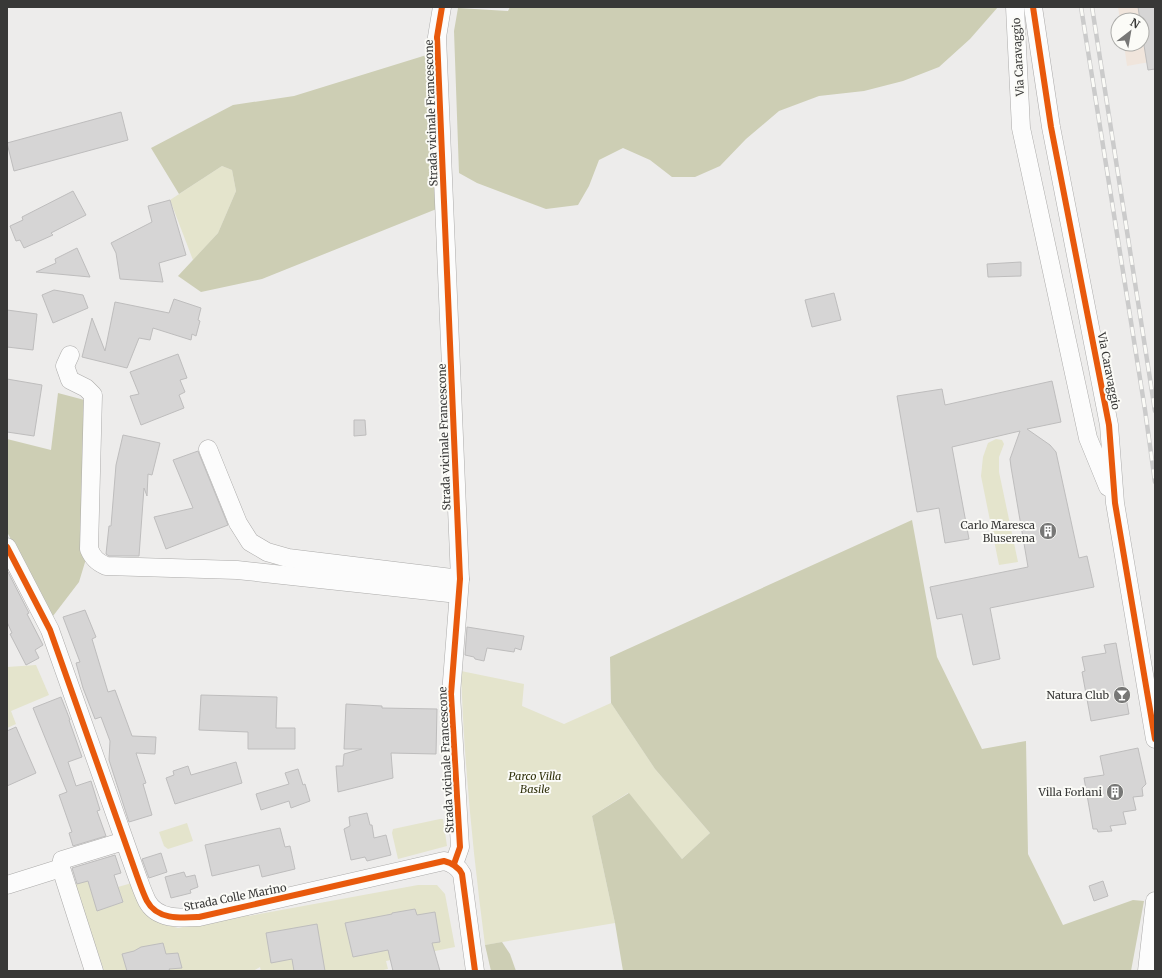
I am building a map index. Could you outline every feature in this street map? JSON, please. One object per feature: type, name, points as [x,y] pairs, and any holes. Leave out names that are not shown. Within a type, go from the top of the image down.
[{"type":"street","name":"Strada vicinale Francescone","points":[[442,7],[437,37],[459,587],[451,694],[460,847],[454,864]]},
{"type":"street","name":"Via Caravaggio","points":[[1016,7],[1021,128],[1088,438],[1114,503]]},
{"type":"street","name":"Via Caravaggio","points":[[1033,7],[1051,127],[1109,425],[1114,503],[1155,739]]},
{"type":"street","points":[[70,355],[65,366],[70,380],[86,388],[93,395],[89,549],[93,558],[99,563],[106,566],[237,570],[459,587]]},
{"type":"street","points":[[208,449],[238,523],[250,542],[267,552],[288,558],[459,587]]},
{"type":"street","name":"Strada Colle Marino","points":[[7,547],[50,630],[147,901],[157,911],[169,917],[199,917],[444,861],[454,864]]},
{"type":"street","points":[[94,971],[61,868],[62,860],[124,840]]},
{"type":"street","points":[[454,864],[462,874],[475,971]]},
{"type":"street","points":[[7,885],[61,868]]},
{"type":"street","points":[[1147,971],[1155,902]]},
{"type":"shaded area","points":[[1118,7],[1155,7],[1155,61],[1127,66],[1125,52],[1150,52],[1150,12],[1119,12]]},
{"type":"green space","points":[[510,7],[998,7],[970,39],[939,67],[903,81],[864,91],[819,96],[779,111],[746,139],[720,166],[695,177],[672,177],[650,160],[623,148],[599,160],[589,186],[578,205],[546,209],[477,183],[459,173],[454,31],[458,8],[508,11]]},
{"type":"green space","points":[[433,53],[444,206],[262,279],[201,292],[178,276],[218,233],[236,191],[232,170],[222,166],[179,194],[151,148],[233,105],[294,96]]},
{"type":"green space","points":[[222,166],[232,170],[236,191],[218,233],[193,260],[170,200]]},
{"type":"green space","points":[[58,393],[92,402],[89,549],[79,582],[53,616],[7,532],[7,439],[51,450]]},
{"type":"green space","points":[[996,439],[1002,440],[1004,444],[999,457],[999,472],[1018,562],[999,565],[981,476],[983,457],[988,443]]},
{"type":"green space","points":[[912,520],[937,657],[982,749],[1026,741],[1028,854],[1063,925],[1133,900],[1144,901],[1131,971],[623,971],[615,923],[592,816],[629,793],[682,859],[710,833],[655,769],[611,703],[610,657]]},
{"type":"green space","points":[[36,665],[49,695],[11,711],[16,724],[7,728],[7,667]]},
{"type":"green space","name":"Parco Villa Basile","points":[[461,671],[524,684],[522,706],[564,724],[611,703],[655,769],[710,833],[682,859],[628,793],[592,816],[615,923],[485,945],[464,740]]},
{"type":"green space","points":[[443,819],[447,846],[398,859],[392,833],[393,829]]},
{"type":"green space","points":[[187,823],[193,841],[168,849],[164,846],[159,832]]},
{"type":"green space","points":[[88,881],[98,910],[123,902],[118,887],[132,883],[168,925],[178,928],[248,914],[249,916],[418,885],[437,885],[445,894],[455,947],[386,961],[388,969],[379,971],[261,971],[260,967],[253,971],[104,971],[75,884]]},
{"type":"green space","points":[[502,942],[510,954],[516,971],[491,971],[485,945]]},
{"type":"building","points":[[1138,7],[1155,7],[1155,69],[1148,70],[1145,52],[1150,52],[1150,12],[1139,12]]},
{"type":"building","points":[[121,112],[128,140],[14,171],[7,143]]},
{"type":"building","points":[[73,191],[86,215],[51,233],[53,235],[24,248],[20,240],[16,241],[10,226],[23,220],[22,217]]},
{"type":"building","points":[[170,200],[186,255],[159,263],[163,282],[120,279],[116,253],[111,243],[152,222],[148,206]]},
{"type":"building","points":[[77,248],[90,277],[36,272],[56,263],[55,259]]},
{"type":"building","points":[[1021,262],[1021,276],[988,277],[987,264]]},
{"type":"building","points":[[54,290],[83,295],[88,308],[53,323],[42,295]]},
{"type":"building","points":[[834,293],[841,320],[812,327],[805,300]]},
{"type":"building","points":[[174,299],[201,308],[198,320],[200,321],[196,336],[192,334],[191,340],[153,328],[150,340],[139,338],[127,368],[82,357],[92,318],[105,351],[115,302],[169,313]]},
{"type":"building","points":[[7,310],[37,314],[33,350],[7,347]]},
{"type":"building","points":[[178,354],[187,378],[180,380],[185,392],[179,395],[184,408],[141,425],[130,396],[139,394],[130,372]]},
{"type":"building","points":[[7,379],[42,385],[34,436],[7,432]]},
{"type":"building","points":[[1052,381],[1061,422],[1027,429],[1050,445],[1056,452],[1079,558],[1087,556],[1094,587],[990,608],[1000,659],[973,665],[962,614],[937,619],[930,587],[1028,567],[1010,459],[1020,431],[952,447],[969,539],[945,543],[939,508],[917,512],[897,396],[942,389],[945,405]]},
{"type":"building","points":[[354,420],[365,420],[366,435],[354,436]]},
{"type":"building","points":[[123,435],[160,443],[152,475],[148,474],[147,496],[144,488],[139,556],[109,556],[106,554],[109,526],[111,526],[116,465]]},
{"type":"building","points":[[198,451],[228,525],[166,549],[154,517],[193,508],[173,460]]},
{"type":"building","points":[[7,570],[29,613],[27,614],[43,645],[35,650],[39,658],[26,665],[10,634],[12,633],[7,622]]},
{"type":"building","points":[[85,610],[96,637],[92,639],[108,692],[115,690],[132,736],[156,737],[155,754],[136,753],[146,783],[143,784],[152,815],[129,822],[109,760],[110,741],[101,717],[95,719],[83,688],[76,663],[80,662],[63,617]]},
{"type":"building","points":[[467,627],[524,636],[521,650],[515,648],[514,652],[487,648],[484,661],[465,655]]},
{"type":"building","points":[[1116,643],[1129,714],[1091,721],[1082,672],[1085,671],[1082,657],[1106,653],[1104,645]]},
{"type":"building","points":[[201,695],[277,697],[276,728],[295,728],[295,749],[248,749],[248,732],[199,730]]},
{"type":"building","points":[[61,697],[82,757],[68,762],[76,786],[91,781],[100,810],[97,811],[106,836],[73,846],[69,833],[72,832],[59,795],[67,792],[33,708]]},
{"type":"building","points":[[346,704],[382,706],[382,708],[437,709],[436,754],[391,753],[393,778],[338,792],[336,766],[343,766],[344,754],[362,749],[344,749]]},
{"type":"building","points":[[16,727],[36,773],[7,786],[7,731]]},
{"type":"building","name":"Villa Forlani","points":[[1138,748],[1146,784],[1142,788],[1143,796],[1133,797],[1136,810],[1123,812],[1126,824],[1110,826],[1112,831],[1098,832],[1097,829],[1093,829],[1084,778],[1104,775],[1100,756]]},
{"type":"building","points":[[236,762],[242,783],[175,804],[166,778],[174,775],[173,771],[188,766],[191,775]]},
{"type":"building","points":[[298,769],[303,785],[305,784],[310,801],[291,808],[289,801],[261,810],[256,794],[289,784],[285,773]]},
{"type":"building","points":[[367,813],[370,825],[372,825],[374,838],[386,835],[391,855],[367,861],[365,857],[351,860],[344,829],[350,826],[349,817]]},
{"type":"building","points":[[280,828],[285,847],[290,846],[295,869],[262,877],[259,865],[212,876],[205,845]]},
{"type":"building","points":[[161,853],[167,872],[149,878],[142,859]]},
{"type":"building","points":[[115,855],[121,873],[114,875],[123,902],[97,911],[88,881],[77,884],[72,868]]},
{"type":"building","points":[[184,872],[186,877],[195,875],[198,887],[190,890],[191,893],[171,898],[165,877]]},
{"type":"building","points":[[1103,881],[1108,896],[1094,901],[1089,886]]},
{"type":"building","points":[[415,909],[417,915],[435,912],[440,942],[432,943],[440,971],[393,971],[388,950],[353,957],[345,923]]},
{"type":"building","points":[[317,924],[325,971],[294,971],[292,959],[271,963],[266,933]]},
{"type":"building","points":[[163,943],[166,954],[178,953],[182,968],[169,969],[170,971],[127,971],[122,954],[134,951],[141,947]]},
{"type":"railway","points":[[1081,7],[1145,410],[1155,482]]},
{"type":"railway","points":[[1092,7],[1155,411]]},
{"type":"cycle path","points":[[442,7],[437,37],[460,579],[451,694],[460,847],[454,864]]},
{"type":"cycle path","points":[[1033,7],[1051,127],[1109,425],[1115,503],[1155,739]]},
{"type":"cycle path","points":[[7,547],[50,630],[137,876],[151,907],[163,915],[185,918],[199,917],[444,861],[454,865],[462,874],[475,971]]},
{"type":"place","name":"Carlo Maresca Bluserena","points":[[1048,531]]},
{"type":"place","name":"Natura Club","points":[[1122,695]]},
{"type":"place","name":"Villa Forlani","points":[[1115,792]]}]
